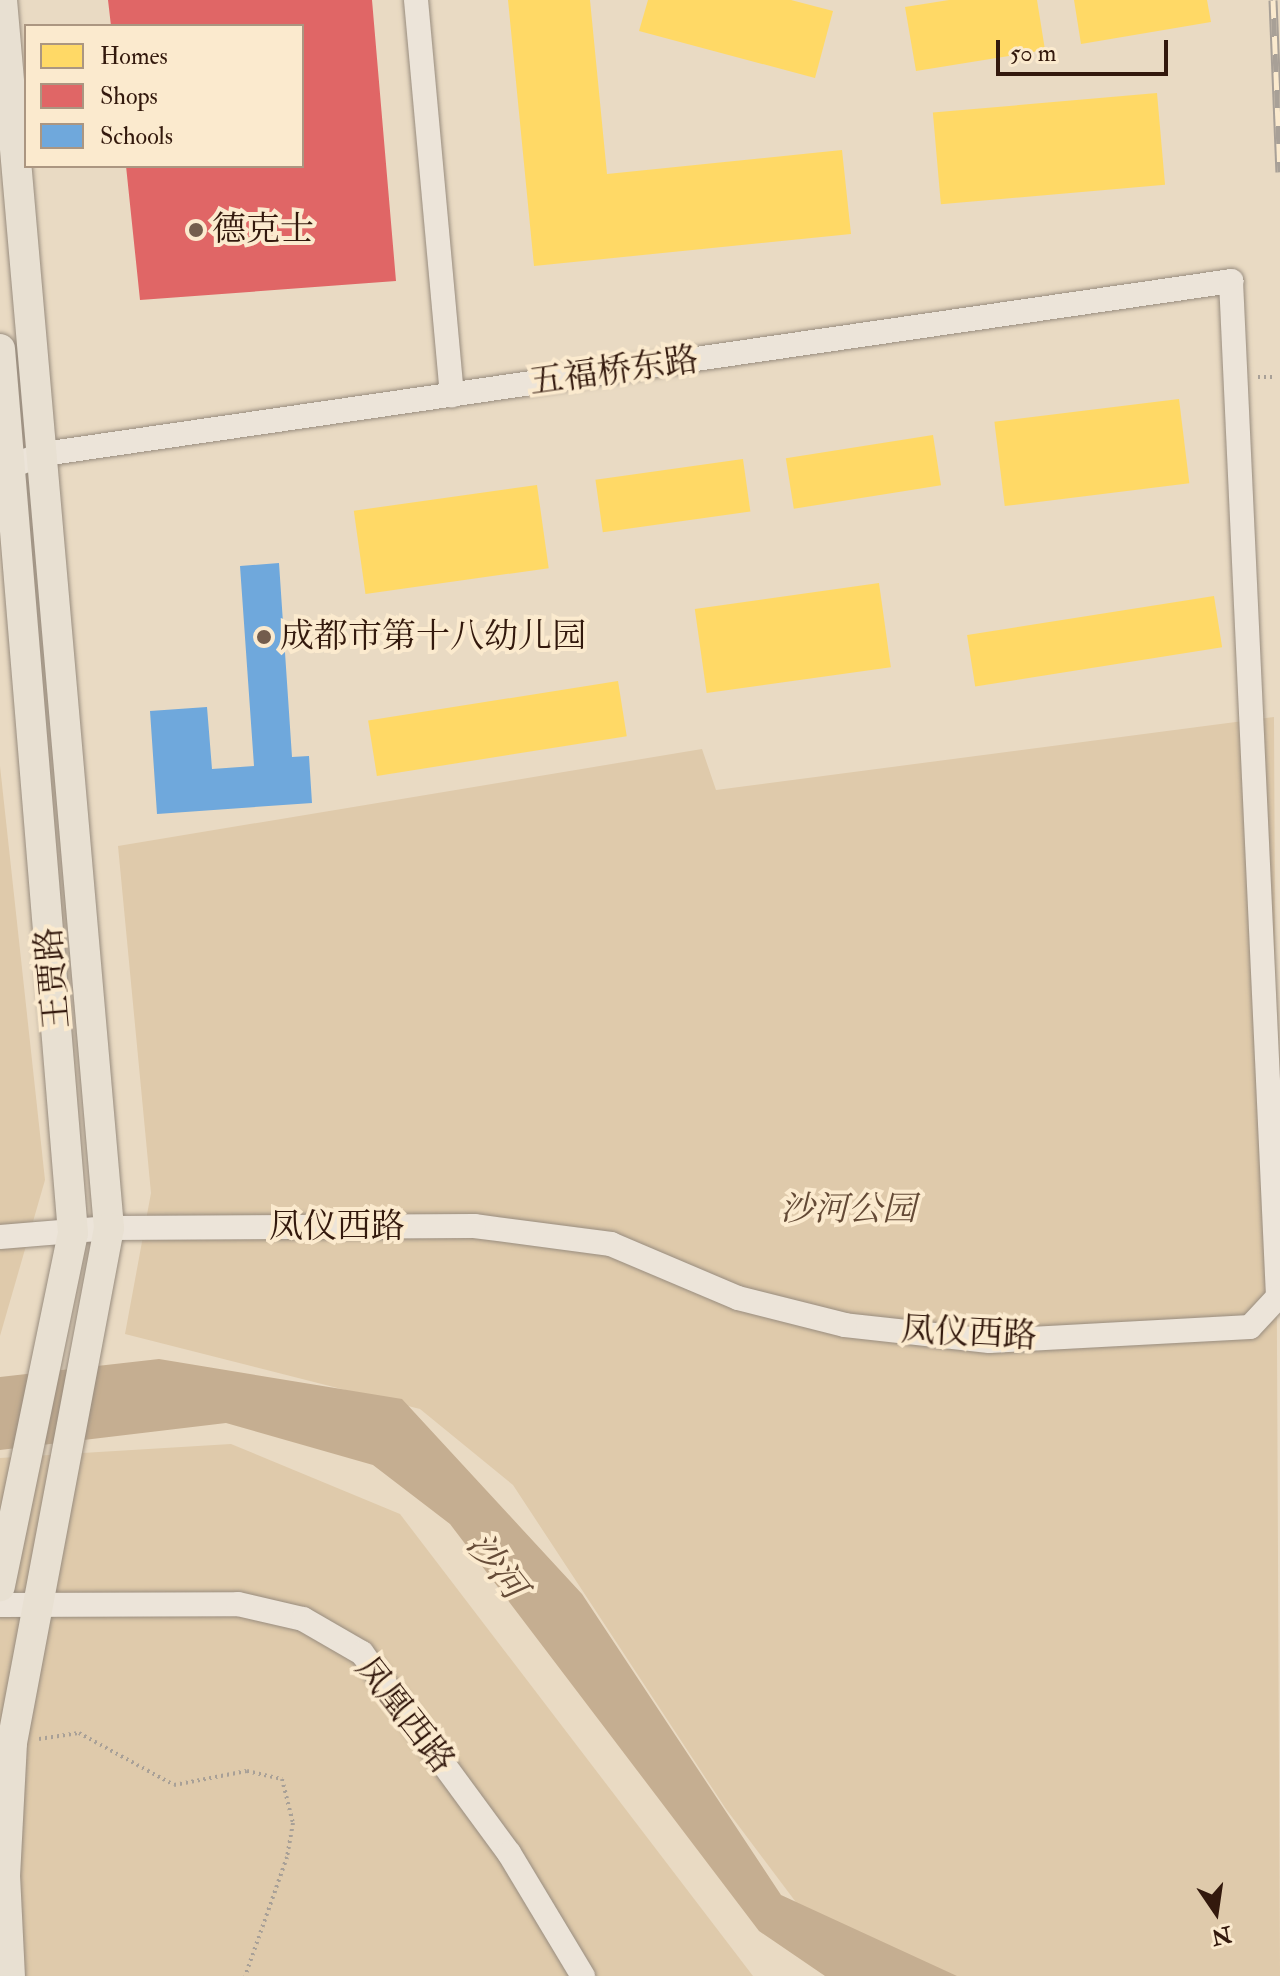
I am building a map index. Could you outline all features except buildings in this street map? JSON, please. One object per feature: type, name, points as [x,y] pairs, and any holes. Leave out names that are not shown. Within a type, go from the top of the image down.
[{"type":"main road","name":"王贾路","points":[[2,0],[44,454],[109,1228],[88,1342],[51,1508],[12,1743],[5,1875],[10,1976]]},
{"type":"main road","name":"王贾路","points":[[0,349],[73,1233],[0,1587]]},
{"type":"street","points":[[416,0],[452,395]]},
{"type":"street","name":"五福桥东路","points":[[7,461],[1231,281]]},
{"type":"street","name":"凤仪西路","points":[[0,1237],[109,1228],[474,1226],[611,1244],[738,1298],[845,1325],[989,1341],[1250,1327],[1278,1297],[1250,744],[1231,281]]},
{"type":"street","name":"凤凰西路","points":[[0,1605],[238,1604],[303,1619],[362,1653],[509,1853],[583,1976]]},
{"type":"path","points":[[12,1743],[79,1733],[174,1785],[247,1771],[282,1779],[293,1823],[287,1857],[245,1976]]},
{"type":"green space","name":"沙河公园","points":[[1274,717],[1280,1976],[941,1976],[801,1909],[726,1809],[513,1485],[420,1409],[125,1334],[151,1193],[118,846],[702,749],[716,790]]},
{"type":"green space","points":[[0,766],[45,1180],[0,1336]]},
{"type":"green space","points":[[231,1444],[400,1514],[753,1976],[0,1976],[0,1458]]},
{"type":"water","name":"沙河","points":[[159,1359],[402,1399],[582,1594],[781,1895],[957,1976],[825,1976],[759,1931],[450,1524],[373,1465],[226,1423],[0,1450],[0,1377]]},
{"type":"railway","points":[[1273,0],[1280,172]]},
{"type":"place","name":"德克士","points":[[196,230]]},
{"type":"place","name":"成都市第十八幼儿园","points":[[264,637]]}]
